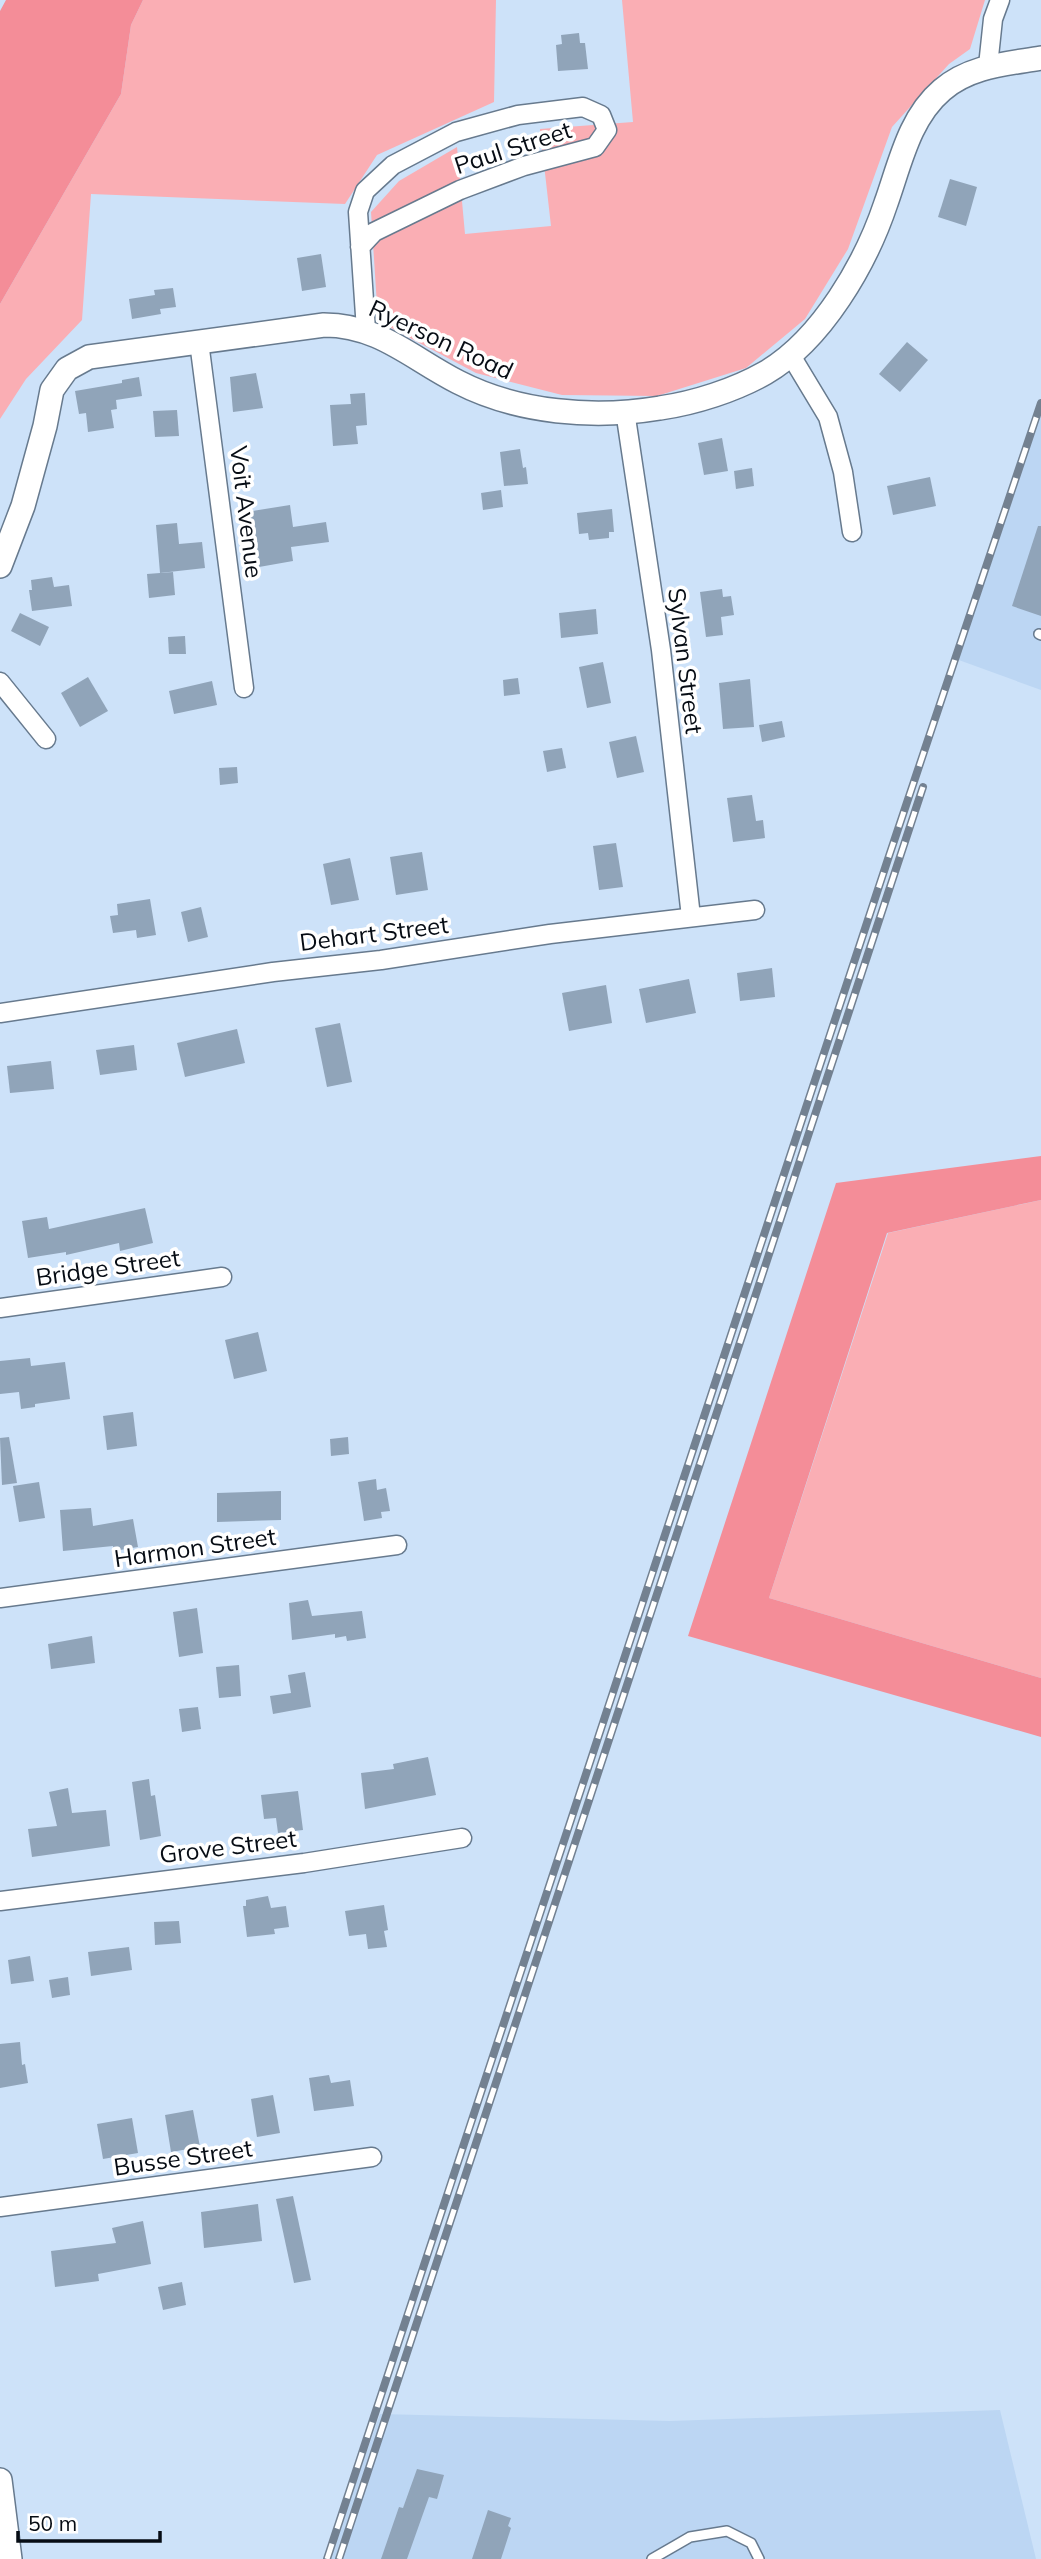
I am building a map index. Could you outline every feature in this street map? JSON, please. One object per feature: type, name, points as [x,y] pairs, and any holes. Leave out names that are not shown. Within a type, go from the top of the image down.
[{"type":"street","points":[[988,66],[993,19],[1000,0]]},
{"type":"street","name":"Ryerson Road","points":[[0,566],[23,506],[52,390],[67,369],[77,361],[102,354],[324,325],[349,326],[386,339],[459,382],[494,397],[532,407],[570,412],[660,408],[698,400],[766,372],[790,354],[817,326],[841,296],[861,263],[878,228],[911,131],[924,109],[942,90],[963,76],[988,66],[1041,58]]},
{"type":"street","name":"Paul Street","points":[[360,247],[374,232],[460,190],[524,166],[595,148],[607,130],[601,115],[583,107],[519,115],[456,132],[393,165],[365,191],[358,212],[360,247],[366,330]]},
{"type":"street","name":"Voit Avenue","points":[[199,342],[244,688]]},
{"type":"street","points":[[790,354],[828,417],[843,472],[852,533]]},
{"type":"street","name":"Sylvan Street","points":[[625,411],[661,650],[691,917]]},
{"type":"street","points":[[0,682],[46,739]]},
{"type":"street","name":"Dehart Street","points":[[0,1013],[550,934],[755,910]]},
{"type":"street","name":"Bridge Street","points":[[0,1308],[222,1277]]},
{"type":"street","name":"Harmon Street","points":[[0,1598],[397,1545]]},
{"type":"street","name":"Grove Street","points":[[0,1901],[304,1863],[462,1839]]},
{"type":"street","name":"Busse Street","points":[[0,2207],[372,2157]]},
{"type":"street","points":[[1,2495],[10,2559]]},
{"type":"lane","points":[[652,2559],[690,2537],[727,2531],[751,2543],[759,2559]]},
{"type":"shaded area","points":[[6,0],[143,0],[131,25],[121,94],[0,304],[0,11]]},
{"type":"shaded area","points":[[143,0],[496,0],[494,102],[377,155],[345,204],[91,194],[82,320],[26,379],[0,419],[0,304],[121,94],[131,25]]},
{"type":"shaded area","points":[[622,0],[985,0],[970,49],[949,64],[892,127],[848,249],[805,319],[746,368],[657,396],[562,395],[476,373],[378,321],[371,212],[399,181],[457,147],[465,234],[551,226],[540,129],[633,122]]},
{"type":"shaded area","points":[[1041,398],[1041,690],[956,659]]},
{"type":"shaded area","points":[[1041,1156],[1041,1200],[887,1233],[769,1598],[1041,1678],[1041,1737],[688,1636],[836,1183]]},
{"type":"shaded area","points":[[1041,1200],[1041,1678],[769,1598],[888,1233]]},
{"type":"shaded area","points":[[1000,2410],[1036,2559],[329,2559],[380,2414],[670,2421]]},
{"type":"building","points":[[579,33],[580,43],[585,43],[588,69],[558,71],[556,45],[562,44],[561,35]]},
{"type":"building","points":[[950,179],[977,187],[966,226],[938,217]]},
{"type":"building","points":[[321,254],[326,287],[302,291],[297,258]]},
{"type":"building","points":[[173,288],[176,307],[160,309],[161,314],[132,319],[129,299],[155,295],[154,290]]},
{"type":"building","points":[[907,342],[928,360],[900,392],[879,374]]},
{"type":"building","points":[[256,373],[263,408],[233,412],[230,377]]},
{"type":"building","points":[[139,377],[142,396],[116,400],[117,409],[111,410],[114,428],[88,432],[86,413],[79,414],[75,391],[122,383],[122,380]]},
{"type":"building","points":[[365,393],[367,425],[356,426],[358,444],[333,446],[330,405],[351,404],[350,394]]},
{"type":"building","points":[[177,410],[179,436],[155,437],[153,411]]},
{"type":"building","points":[[722,438],[728,471],[704,475],[698,443]]},
{"type":"building","points":[[520,449],[528,484],[504,486],[500,452]]},
{"type":"building","points":[[752,468],[754,486],[736,489],[734,471]]},
{"type":"building","points":[[930,477],[936,506],[893,515],[887,486]]},
{"type":"building","points":[[501,490],[503,507],[483,510],[481,493]]},
{"type":"building","points":[[290,505],[293,527],[326,522],[329,542],[291,547],[293,561],[259,567],[246,512]]},
{"type":"building","points":[[612,509],[614,532],[609,532],[609,538],[589,540],[588,533],[579,534],[577,513]]},
{"type":"building","points":[[177,523],[179,544],[202,542],[205,568],[160,573],[156,525]]},
{"type":"building","points":[[1038,526],[1041,526],[1041,616],[1012,606]]},
{"type":"building","points":[[173,572],[175,595],[149,598],[147,574]]},
{"type":"building","points":[[52,577],[54,587],[69,585],[72,606],[32,611],[29,590],[32,590],[31,580]]},
{"type":"building","points":[[722,589],[723,597],[731,596],[734,615],[721,617],[723,635],[706,637],[700,592]]},
{"type":"building","points":[[596,609],[598,634],[561,638],[559,613]]},
{"type":"building","points":[[20,613],[49,627],[40,646],[11,631]]},
{"type":"building","points":[[185,636],[186,654],[169,654],[168,637]]},
{"type":"building","points":[[603,662],[611,703],[587,708],[579,667]]},
{"type":"building","points":[[88,677],[108,711],[80,727],[61,693]]},
{"type":"building","points":[[518,678],[520,694],[504,696],[503,680]]},
{"type":"building","points":[[750,679],[754,727],[723,729],[719,683]]},
{"type":"building","points":[[212,681],[217,705],[174,714],[169,691]]},
{"type":"building","points":[[782,721],[785,737],[762,742],[759,725]]},
{"type":"building","points":[[636,736],[644,772],[617,778],[609,742]]},
{"type":"building","points":[[562,748],[566,768],[547,772],[543,751]]},
{"type":"building","points":[[237,767],[238,783],[220,785],[219,768]]},
{"type":"building","points":[[752,795],[756,821],[763,820],[765,838],[733,842],[727,798]]},
{"type":"building","points":[[616,843],[623,887],[599,890],[593,846]]},
{"type":"building","points":[[422,852],[428,890],[396,895],[390,857]]},
{"type":"building","points":[[350,858],[359,900],[331,905],[323,864]]},
{"type":"building","points":[[150,899],[156,935],[137,938],[136,930],[113,933],[110,916],[118,915],[117,904]]},
{"type":"building","points":[[201,907],[208,937],[188,942],[181,912]]},
{"type":"building","points":[[772,968],[775,997],[740,1001],[737,973]]},
{"type":"building","points":[[689,979],[696,1013],[646,1023],[639,989]]},
{"type":"building","points":[[606,985],[612,1023],[569,1031],[562,993]]},
{"type":"building","points":[[340,1023],[352,1082],[327,1087],[315,1028]]},
{"type":"building","points":[[237,1029],[245,1063],[185,1077],[177,1043]]},
{"type":"building","points":[[134,1045],[137,1070],[100,1075],[96,1050]]},
{"type":"building","points":[[51,1061],[54,1089],[10,1093],[7,1066]]},
{"type":"building","points":[[145,1208],[153,1243],[120,1251],[119,1243],[66,1255],[66,1252],[28,1258],[22,1221],[47,1217],[49,1229]]},
{"type":"building","points":[[258,1332],[267,1371],[234,1379],[225,1340]]},
{"type":"building","points":[[30,1358],[31,1366],[65,1362],[70,1399],[21,1409],[19,1392],[0,1394],[0,1361]]},
{"type":"building","points":[[133,1412],[137,1446],[107,1450],[103,1416]]},
{"type":"building","points":[[9,1437],[17,1483],[2,1485],[0,1438]]},
{"type":"building","points":[[348,1437],[349,1454],[331,1456],[330,1439]]},
{"type":"building","points":[[376,1479],[377,1490],[386,1488],[390,1511],[381,1512],[382,1518],[364,1521],[358,1482]]},
{"type":"building","points":[[39,1482],[45,1518],[19,1522],[13,1486]]},
{"type":"building","points":[[281,1491],[281,1520],[217,1522],[217,1493]]},
{"type":"building","points":[[91,1508],[93,1526],[133,1519],[138,1547],[114,1551],[113,1546],[63,1551],[60,1510]]},
{"type":"building","points":[[308,1600],[312,1616],[362,1611],[366,1638],[347,1641],[346,1636],[335,1638],[335,1634],[292,1640],[289,1603]]},
{"type":"building","points":[[197,1608],[203,1653],[179,1657],[173,1612]]},
{"type":"building","points":[[92,1636],[95,1663],[51,1669],[48,1644]]},
{"type":"building","points":[[239,1665],[241,1696],[219,1698],[216,1667]]},
{"type":"building","points":[[305,1672],[311,1707],[273,1714],[270,1696],[291,1693],[288,1675]]},
{"type":"building","points":[[198,1707],[201,1729],[182,1732],[179,1709]]},
{"type":"building","points":[[428,1757],[436,1795],[365,1809],[361,1773],[394,1769],[393,1764]]},
{"type":"building","points":[[149,1779],[151,1796],[155,1795],[161,1836],[140,1840],[132,1782]]},
{"type":"building","points":[[68,1788],[72,1813],[106,1810],[110,1846],[32,1857],[28,1829],[57,1826],[49,1792]]},
{"type":"building","points":[[298,1791],[303,1830],[278,1833],[276,1818],[264,1819],[261,1795]]},
{"type":"building","points":[[268,1896],[271,1908],[286,1906],[289,1927],[274,1929],[275,1934],[247,1937],[243,1906],[246,1906],[246,1900]]},
{"type":"building","points":[[384,1905],[388,1930],[384,1931],[387,1947],[368,1949],[366,1934],[349,1936],[345,1911]]},
{"type":"building","points":[[179,1921],[181,1943],[155,1945],[154,1922]]},
{"type":"building","points":[[129,1947],[132,1970],[91,1976],[88,1952]]},
{"type":"building","points":[[30,1956],[34,1981],[11,1984],[8,1960]]},
{"type":"building","points":[[68,1977],[70,1995],[52,1998],[49,1980]]},
{"type":"building","points":[[20,2042],[22,2065],[25,2064],[28,2083],[0,2088],[0,2044]]},
{"type":"building","points":[[329,2075],[331,2083],[350,2080],[354,2106],[314,2111],[309,2078]]},
{"type":"building","points":[[273,2095],[280,2133],[257,2137],[251,2099]]},
{"type":"building","points":[[193,2110],[200,2147],[171,2152],[165,2115]]},
{"type":"building","points":[[132,2118],[138,2153],[103,2159],[97,2124]]},
{"type":"building","points":[[293,2196],[311,2280],[294,2283],[276,2199]]},
{"type":"building","points":[[258,2204],[262,2241],[204,2248],[201,2212]]},
{"type":"building","points":[[143,2221],[151,2264],[98,2274],[99,2281],[55,2287],[51,2251],[116,2243],[112,2228]]},
{"type":"building","points":[[182,2282],[186,2305],[163,2310],[158,2287]]},
{"type":"building","points":[[417,2469],[444,2475],[437,2499],[429,2497],[407,2559],[381,2559],[399,2507],[403,2508]]},
{"type":"building","points":[[488,2510],[511,2518],[508,2526],[511,2528],[501,2559],[472,2559]]},
{"type":"railway","points":[[327,2559],[1041,403]]},
{"type":"railway","points":[[339,2559],[923,787]]}]
